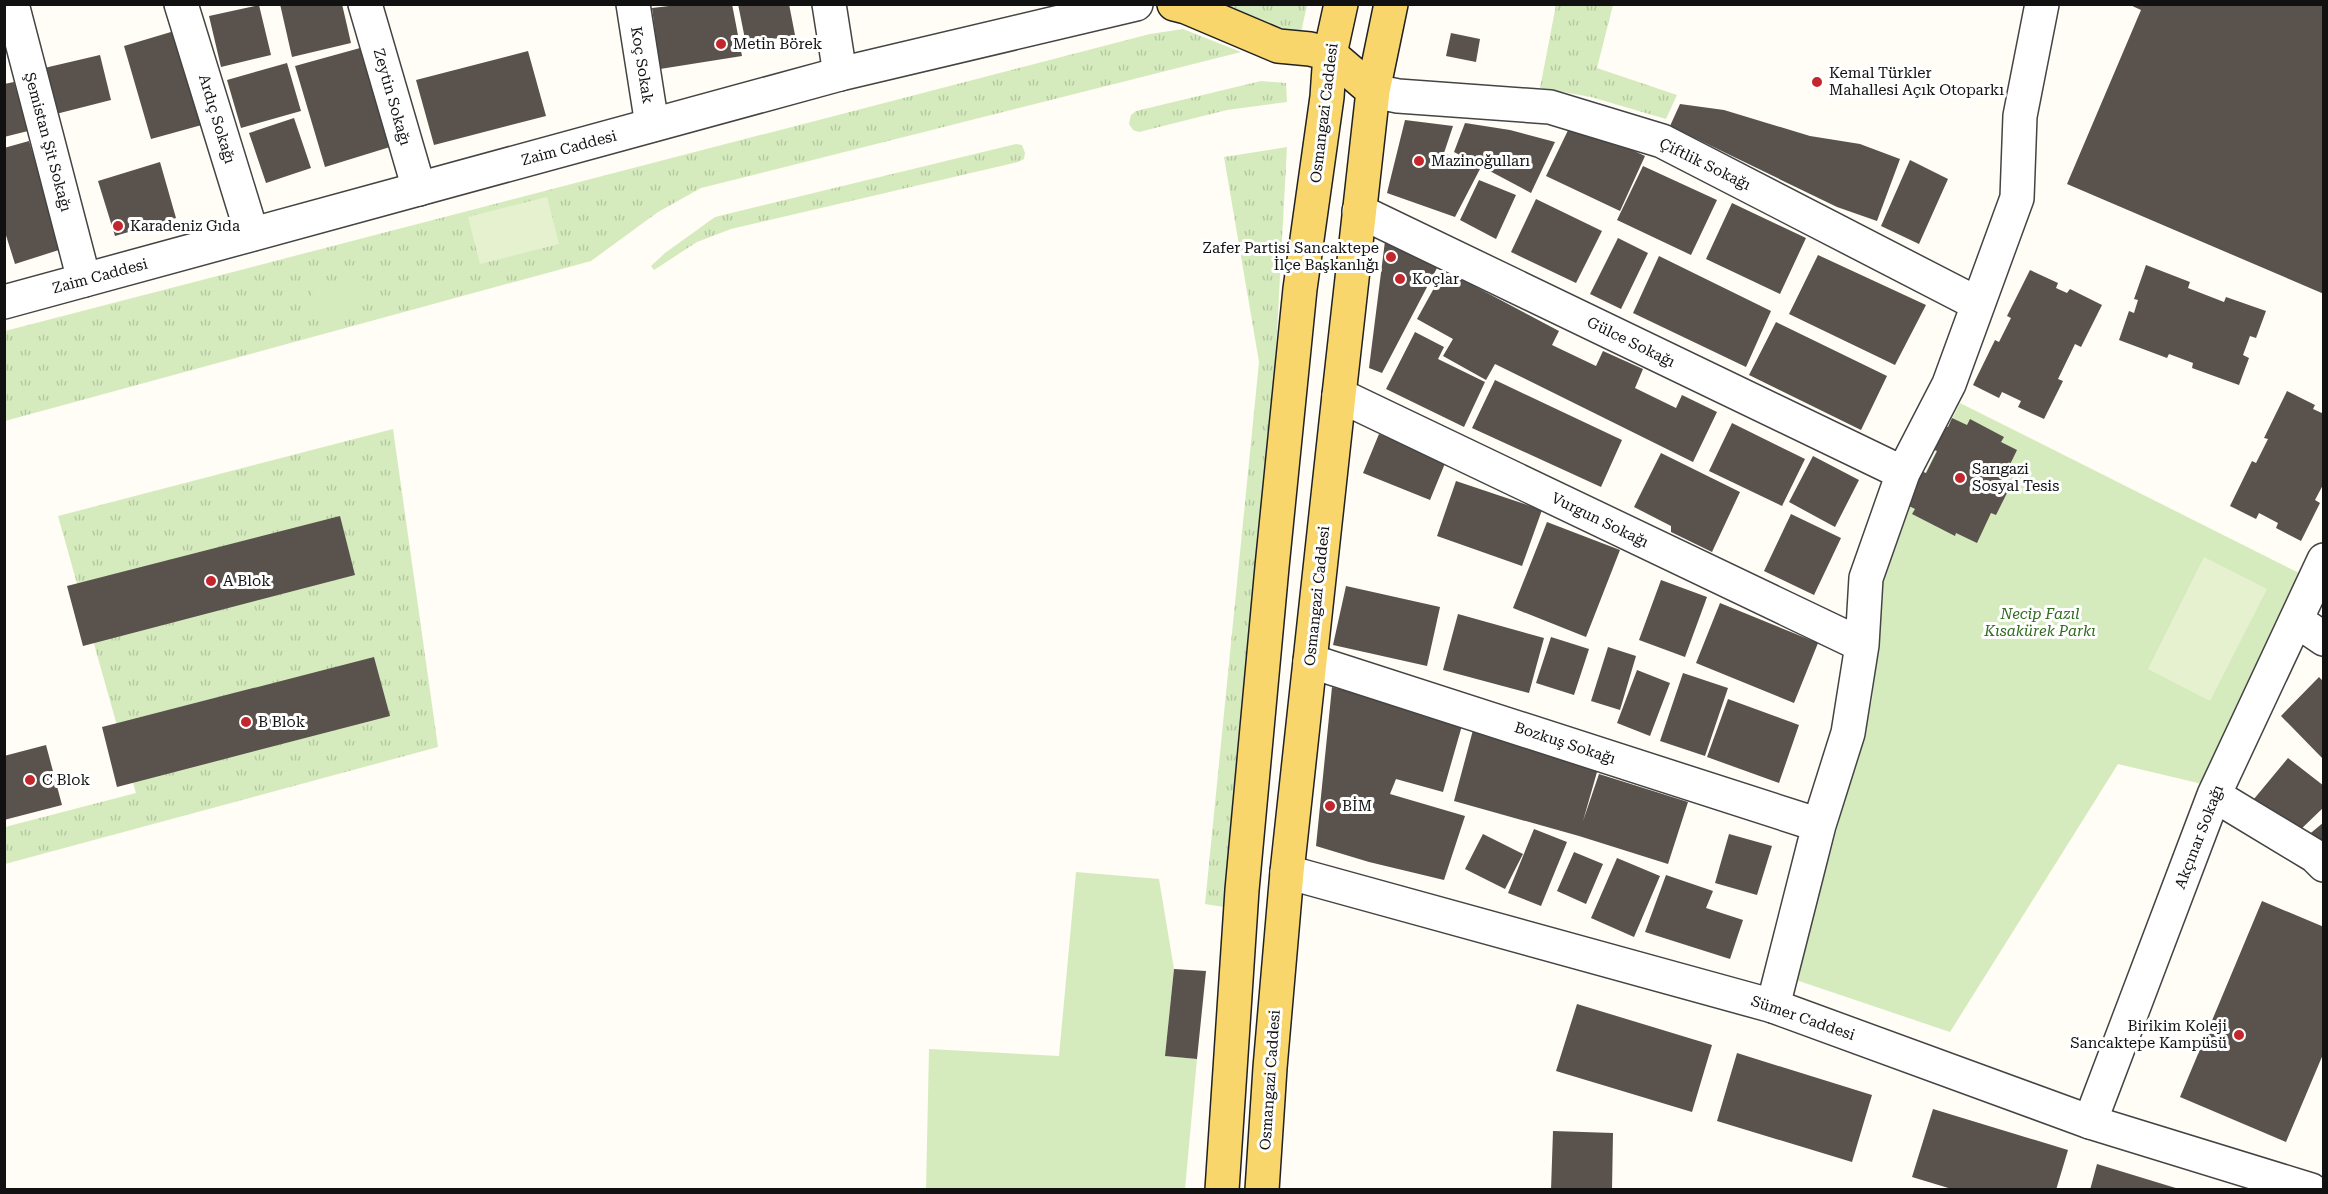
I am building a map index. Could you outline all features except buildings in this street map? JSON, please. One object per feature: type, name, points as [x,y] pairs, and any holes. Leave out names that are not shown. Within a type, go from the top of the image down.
[{"type":"main road","points":[[1174,4],[1278,46],[1310,49],[1329,54],[1373,91]]},
{"type":"main road","name":"Osmangazi Caddesi","points":[[1221,1190],[1242,890],[1300,289],[1327,97],[1329,54],[1341,4]]},
{"type":"main road","name":"Osmangazi Caddesi","points":[[1262,1190],[1287,872],[1373,91],[1390,4]]},
{"type":"main road","points":[[1327,97],[1373,91]]},
{"type":"street","name":"Şemistan Şit Sokağı","points":[[12,4],[84,280]]},
{"type":"street","name":"Ardıç Sokağı","points":[[182,4],[252,234]]},
{"type":"street","name":"Zeytin Sokağı","points":[[365,4],[419,189]]},
{"type":"street","name":"Koç Sokak","points":[[633,4],[652,125]]},
{"type":"street","points":[[828,4],[840,74]]},
{"type":"street","name":"Zaim Caddesi","points":[[4,302],[840,74],[1136,4]]},
{"type":"street","points":[[1773,1006],[1819,825],[1848,733],[1863,645],[1866,579],[1903,473],[1949,384],[2017,198],[2020,116],[2042,4]]},
{"type":"street","name":"Çiftlik Sokağı","points":[[1373,91],[1398,96],[1550,107],[1662,141],[1978,304]]},
{"type":"street","name":"Gülce Sokağı","points":[[1359,211],[1903,473]]},
{"type":"street","name":"Vurgun Sokağı","points":[[1339,395],[1863,645]]},
{"type":"street","name":"Akçınar Sokağı","points":[[2090,1122],[2214,795],[2324,560]]},
{"type":"street","points":[[2296,620],[2324,639]]},
{"type":"street","name":"Bozkuş Sokağı","points":[[1310,661],[1819,825]]},
{"type":"street","points":[[2214,795],[2315,856],[2324,865]]},
{"type":"street","name":"Sümer Caddesi","points":[[1287,872],[1773,1006],[2090,1122],[2311,1190]]},
{"type":"green space","points":[[1220,4],[1307,5],[1300,37]]},
{"type":"green space","points":[[1556,5],[1613,5],[1597,68],[1677,95],[1666,119],[1591,97],[1540,88]]},
{"type":"green space","points":[[1183,29],[1241,52],[701,188],[658,212],[591,261],[5,421],[5,331],[1150,34]]},
{"type":"green space","points":[[1261,81],[1286,83],[1287,102],[1227,110],[1139,132],[1133,130],[1129,124],[1131,115],[1136,111]]},
{"type":"green space","points":[[1016,144],[1022,145],[1025,153],[1024,159],[1018,162],[731,229],[697,242],[654,270],[651,266],[665,253],[715,217]]},
{"type":"green space","points":[[1287,147],[1275,369],[1224,907],[1205,904],[1259,362],[1224,157]]},
{"type":"green space","points":[[547,197],[559,244],[480,264],[468,217]]},
{"type":"green space","points":[[365,278],[371,303],[318,316],[311,290]]},
{"type":"green space","name":"Necip Fazıl Kısakürek Parkı","points":[[1960,403],[2321,584],[2219,788],[2118,764],[1950,1032],[1796,980],[1872,700],[1885,554]]},
{"type":"green space","points":[[393,429],[438,747],[5,864],[5,827],[136,793],[58,516]]},
{"type":"green space","points":[[2204,557],[2267,589],[2210,701],[2148,669]]},
{"type":"green space","points":[[1076,872],[1159,879],[1174,969],[1165,1056],[1197,1059],[1185,1189],[926,1190],[929,1049],[1059,1056]]},
{"type":"place","name":"Metin Börek","points":[[721,44]]},
{"type":"place","name":"Kemal Türkler Mahallesi Açık Otoparkı","points":[[1817,82]]},
{"type":"place","name":"Mazinoğulları","points":[[1419,161]]},
{"type":"place","name":"Karadeniz Gıda","points":[[118,226]]},
{"type":"place","name":"Zafer Partisi Sancaktepe İlçe Başkanlığı","points":[[1391,257]]},
{"type":"place","name":"Koçlar","points":[[1400,279]]},
{"type":"place","name":"Sarıgazi Sosyal Tesis","points":[[1960,478]]},
{"type":"place","name":"A Blok","points":[[211,581]]},
{"type":"place","name":"B Blok","points":[[246,722]]},
{"type":"place","name":"C Blok","points":[[30,780]]},
{"type":"place","name":"BİM","points":[[1330,806]]},
{"type":"place","name":"Birikim Koleji Sancaktepe Kampüsü","points":[[2239,1035]]}]
